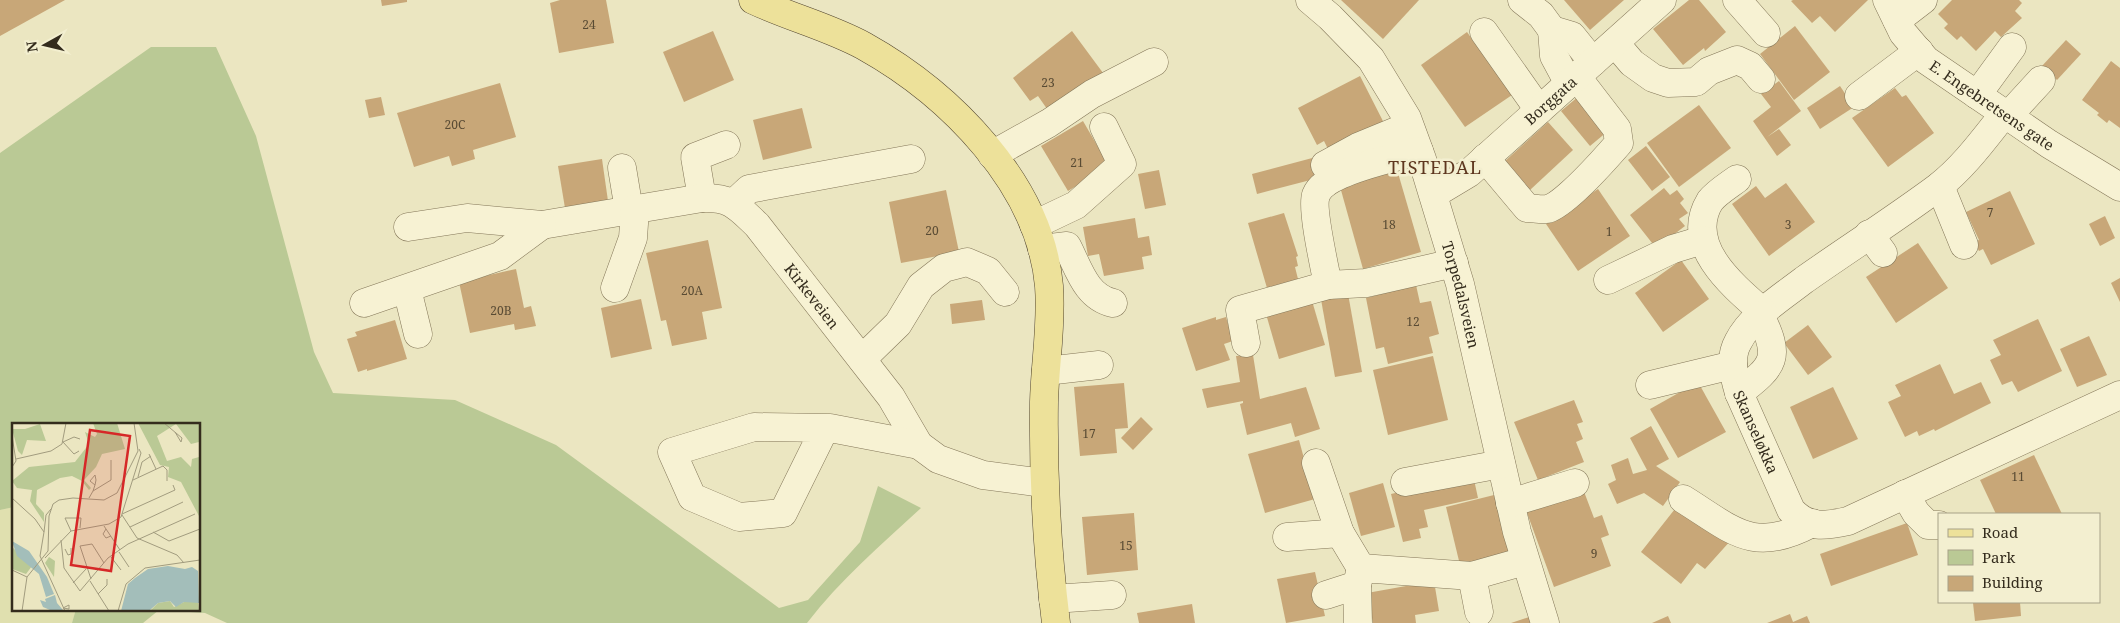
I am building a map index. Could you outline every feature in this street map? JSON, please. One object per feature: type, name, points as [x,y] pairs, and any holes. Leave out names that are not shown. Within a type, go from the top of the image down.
[{"type":"main road","points":[[753,0],[863,46],[946,105],[992,155],[1006,174],[1038,237],[1048,284],[1050,322],[1046,371],[1044,483],[1055,611]]},
{"type":"street","name":"Torpedalsveien","points":[[1310,0],[1330,17],[1371,59],[1390,88],[1419,151],[1454,263],[1510,503],[1546,623]]},
{"type":"street","points":[[1485,158],[1527,208],[1548,209],[1568,194],[1601,164],[1619,143],[1618,129],[1580,74],[1572,36],[1552,30],[1540,15],[1522,0]]},
{"type":"street","name":"Borggata","points":[[1434,194],[1469,173],[1661,0]]},
{"type":"street","points":[[1738,0],[1766,33]]},
{"type":"street","points":[[1892,10],[1923,0]]},
{"type":"street","name":"E. Engebretsens gate","points":[[1892,10],[1903,33],[1926,60],[2048,144],[2120,187]]},
{"type":"street","points":[[1484,32],[1540,110]]},
{"type":"street","points":[[1614,43],[1632,63],[1653,78],[1668,83],[1696,82],[1709,71],[1737,60],[1750,66],[1761,79]]},
{"type":"street","points":[[1977,95],[2012,47]]},
{"type":"street","points":[[1859,96],[1919,51]]},
{"type":"street","points":[[992,155],[1049,123],[1092,94],[1154,62]]},
{"type":"street","name":"Skanseløkka","points":[[1812,523],[1800,520],[1791,510],[1739,393],[1733,365],[1733,352],[1738,340],[1762,314],[1876,243],[1940,186],[1975,151],[2006,115],[2042,80]]},
{"type":"street","points":[[1326,165],[1358,147],[1409,126]]},
{"type":"street","points":[[1038,237],[1122,164],[1104,127]]},
{"type":"street","points":[[702,198],[696,158],[726,145]]},
{"type":"street","points":[[1328,285],[1319,239],[1315,196],[1323,183],[1339,175],[1419,151]]},
{"type":"street","points":[[408,227],[466,218],[542,225],[702,198],[720,197],[734,203],[749,189],[912,159]]},
{"type":"street","points":[[615,288],[633,238],[632,210],[622,168]]},
{"type":"street","points":[[1737,179],[1711,200],[1702,220],[1703,240],[1713,260],[1732,285],[1762,314],[1772,338],[1774,351],[1765,372],[1739,393]]},
{"type":"street","points":[[1940,186],[1964,245]]},
{"type":"street","name":"Kirkeveien","points":[[734,203],[757,225],[862,358],[891,397],[920,444],[938,460],[983,475],[1044,483]]},
{"type":"street","points":[[364,303],[500,256],[542,225]]},
{"type":"street","points":[[1038,237],[1067,246],[1088,287],[1102,300],[1113,303]]},
{"type":"street","points":[[1608,280],[1673,249],[1703,240]]},
{"type":"street","points":[[862,358],[898,324],[921,286],[944,268],[967,262],[988,271],[1005,292]]},
{"type":"street","points":[[1246,343],[1240,310],[1328,285],[1366,283],[1454,263]]},
{"type":"street","points":[[407,289],[418,334]]},
{"type":"street","points":[[1046,371],[1098,365]]},
{"type":"street","points":[[1650,385],[1733,365]]},
{"type":"street","points":[[1683,499],[1744,536],[1765,539],[1792,534],[1812,523],[1826,525],[1848,521],[2120,395]]},
{"type":"street","points":[[830,428],[822,434],[784,513],[740,517],[692,497],[672,452],[754,427],[830,428],[920,444]]},
{"type":"street","points":[[1316,463],[1340,533],[1359,577],[1358,623]]},
{"type":"street","points":[[1406,482],[1501,464]]},
{"type":"street","points":[[1510,503],[1576,483]]},
{"type":"street","points":[[1905,494],[1922,519],[1928,524],[1938,525]]},
{"type":"street","points":[[1287,537],[1340,533]]},
{"type":"street","points":[[1326,595],[1359,577],[1472,576],[1526,561]]},
{"type":"street","points":[[1472,576],[1479,612]]},
{"type":"street","points":[[1055,611],[1112,595]]},
{"type":"green space","points":[[151,47],[216,47],[256,136],[314,352],[333,393],[455,400],[556,445],[779,608],[808,600],[860,542],[878,486],[921,508],[847,577],[807,623],[227,623],[205,613],[159,610],[200,610],[200,423],[12,423],[12,507],[0,510],[0,153]]},
{"type":"green space","points":[[12,507],[12,610],[76,610],[72,623],[0,623],[0,510]]},
{"type":"green space","points":[[76,610],[159,610],[143,623],[72,623]]},
{"type":"building","points":[[0,0],[65,0],[0,36]]},
{"type":"building","points":[[381,0],[407,0],[407,2],[382,6]]},
{"type":"building","points":[[560,0],[606,0],[614,43],[559,53],[550,3]]},
{"type":"building","points":[[1341,0],[1419,0],[1383,39]]},
{"type":"building","points":[[1564,0],[1624,0],[1590,30]]},
{"type":"building","points":[[1689,0],[1699,0],[1726,32],[1705,51],[1704,48],[1683,65],[1653,29]]},
{"type":"building","points":[[1868,0],[1835,32],[1820,16],[1812,23],[1791,1]]},
{"type":"building","points":[[1952,0],[2019,0],[2022,3],[2015,11],[2022,18],[2001,37],[1995,31],[1976,51],[1961,36],[1957,40],[1944,28],[1948,24],[1938,14]]},
{"type":"building","points":[[1795,26],[1830,72],[1794,100],[1760,54]]},
{"type":"building","points":[[713,31],[734,80],[684,102],[663,52]]},
{"type":"building","points":[[1072,31],[1106,77],[1052,116],[1038,96],[1030,101],[1013,78]]},
{"type":"building","points":[[1467,32],[1512,95],[1465,127],[1421,65]]},
{"type":"building","points":[[2066,40],[2081,54],[2057,80],[2042,66]]},
{"type":"building","points":[[2111,61],[2120,68],[2120,128],[2109,120],[2107,123],[2097,115],[2099,113],[2082,100]]},
{"type":"building","points":[[1360,76],[1386,127],[1330,153],[1324,141],[1317,145],[1298,108]]},
{"type":"building","points":[[1779,81],[1801,111],[1767,137],[1779,129],[1791,145],[1777,156],[1753,121],[1771,107],[1761,94]]},
{"type":"building","points":[[500,83],[516,137],[473,150],[475,159],[452,166],[449,156],[414,167],[397,113]]},
{"type":"building","points":[[1840,86],[1854,107],[1820,129],[1807,108]]},
{"type":"building","points":[[1895,88],[1902,97],[1906,95],[1934,133],[1888,167],[1852,118]]},
{"type":"building","points":[[1579,96],[1608,131],[1590,146],[1561,111]]},
{"type":"building","points":[[381,97],[385,115],[369,118],[365,100]]},
{"type":"building","points":[[1699,105],[1731,148],[1679,187],[1647,143]]},
{"type":"building","points":[[802,108],[812,148],[763,160],[753,120]]},
{"type":"building","points":[[1083,121],[1109,166],[1068,191],[1041,146]]},
{"type":"building","points":[[1548,122],[1573,150],[1530,190],[1504,162]]},
{"type":"building","points":[[1646,146],[1670,177],[1652,191],[1628,160]]},
{"type":"building","points":[[1316,157],[1322,177],[1257,194],[1252,174]]},
{"type":"building","points":[[602,159],[608,201],[565,208],[558,166]]},
{"type":"building","points":[[1396,166],[1421,252],[1363,269],[1339,183]]},
{"type":"building","points":[[1159,170],[1166,205],[1145,209],[1138,174]]},
{"type":"building","points":[[1786,183],[1815,222],[1769,256],[1732,204],[1756,186],[1765,198]]},
{"type":"building","points":[[1664,188],[1670,195],[1677,190],[1684,199],[1680,203],[1688,213],[1679,219],[1685,226],[1656,248],[1630,215]]},
{"type":"building","points":[[1598,189],[1630,236],[1578,271],[1546,224]]},
{"type":"building","points":[[946,190],[959,252],[901,263],[889,202]]},
{"type":"building","points":[[2010,191],[2035,244],[1991,265],[1983,249],[1979,251],[1974,242],[1979,240],[1966,212]]},
{"type":"building","points":[[1284,213],[1298,256],[1296,257],[1298,266],[1295,267],[1298,279],[1267,288],[1248,223]]},
{"type":"building","points":[[2105,216],[2115,238],[2100,246],[2089,224]]},
{"type":"building","points":[[1135,218],[1138,238],[1149,236],[1152,255],[1142,257],[1144,269],[1104,276],[1099,254],[1088,256],[1083,227]]},
{"type":"building","points":[[708,240],[722,308],[702,312],[707,339],[672,346],[666,320],[661,321],[646,253]]},
{"type":"building","points":[[1918,243],[1948,288],[1896,323],[1866,277]]},
{"type":"building","points":[[1681,260],[1709,299],[1663,332],[1635,293]]},
{"type":"building","points":[[516,269],[524,308],[531,306],[536,326],[515,330],[514,324],[470,333],[459,282]]},
{"type":"building","points":[[2120,278],[2120,302],[2111,283]]},
{"type":"building","points":[[1416,285],[1420,303],[1431,301],[1439,334],[1429,337],[1433,353],[1388,364],[1384,347],[1376,349],[1366,298]]},
{"type":"building","points":[[1347,288],[1362,372],[1335,377],[1320,294]]},
{"type":"building","points":[[1310,294],[1325,345],[1279,359],[1264,307]]},
{"type":"building","points":[[641,299],[652,349],[611,358],[601,308]]},
{"type":"building","points":[[982,300],[985,320],[952,324],[950,304]]},
{"type":"building","points":[[1216,317],[1216,320],[1226,317],[1233,341],[1224,344],[1230,360],[1196,371],[1182,328]]},
{"type":"building","points":[[2038,319],[2062,371],[2018,392],[2012,381],[2002,385],[1990,360],[2001,355],[1993,340]]},
{"type":"building","points":[[395,320],[407,359],[358,372],[347,339],[357,336],[355,332]]},
{"type":"building","points":[[1808,325],[1832,357],[1808,375],[1784,343]]},
{"type":"building","points":[[2089,336],[2107,375],[2077,387],[2060,349]]},
{"type":"building","points":[[1253,355],[1260,399],[1306,387],[1320,429],[1295,437],[1291,423],[1247,435],[1240,404],[1243,401],[1207,408],[1202,389],[1240,382],[1236,356]]},
{"type":"building","points":[[1433,356],[1448,420],[1388,435],[1373,370]]},
{"type":"building","points":[[1940,364],[1954,394],[1981,382],[1991,403],[1935,431],[1934,429],[1919,436],[1917,431],[1905,437],[1888,402],[1901,396],[1895,385]]},
{"type":"building","points":[[1698,382],[1726,432],[1678,458],[1650,409]]},
{"type":"building","points":[[1124,383],[1128,428],[1115,429],[1117,453],[1080,456],[1074,387]]},
{"type":"building","points":[[1833,387],[1858,439],[1813,459],[1790,407]]},
{"type":"building","points":[[1574,400],[1583,422],[1577,424],[1583,439],[1576,442],[1584,462],[1538,480],[1514,422]]},
{"type":"building","points":[[1141,417],[1153,429],[1133,450],[1121,438]]},
{"type":"building","points":[[1651,426],[1669,459],[1656,466],[1680,482],[1663,506],[1644,493],[1617,504],[1608,484],[1616,480],[1611,465],[1628,458],[1633,474],[1647,470],[1630,438]]},
{"type":"building","points":[[1299,440],[1315,499],[1265,513],[1248,454]]},
{"type":"building","points":[[2034,455],[2062,513],[1996,513],[1980,480]]},
{"type":"building","points":[[1473,475],[1478,498],[1424,510],[1428,527],[1419,529],[1421,538],[1403,542],[1391,494]]},
{"type":"building","points":[[1383,483],[1395,527],[1361,536],[1349,493]]},
{"type":"building","points":[[1583,489],[1594,518],[1602,515],[1609,535],[1601,538],[1611,566],[1554,587],[1526,510]]},
{"type":"building","points":[[1494,495],[1509,553],[1460,565],[1446,507]]},
{"type":"building","points":[[1682,500],[1732,539],[1705,569],[1697,563],[1681,584],[1641,552]]},
{"type":"building","points":[[1134,513],[1138,570],[1087,575],[1082,517]]},
{"type":"building","points":[[1907,523],[1918,555],[1831,586],[1820,554]]},
{"type":"building","points":[[1315,572],[1325,616],[1286,623],[1277,579]]},
{"type":"building","points":[[1434,581],[1439,611],[1415,615],[1416,623],[1373,623],[1367,593]]},
{"type":"building","points":[[1973,603],[2020,603],[2021,616],[1975,621]]},
{"type":"building","points":[[1192,604],[1195,623],[1139,623],[1137,613]]},
{"type":"building","points":[[1790,614],[1793,622],[1807,616],[1810,623],[1767,623]]},
{"type":"building","points":[[1668,616],[1671,623],[1652,623]]},
{"type":"building","points":[[1529,617],[1531,623],[1511,623]]},
{"type":"district","name":"TISTEDAL","points":[[1435,167]]}]
